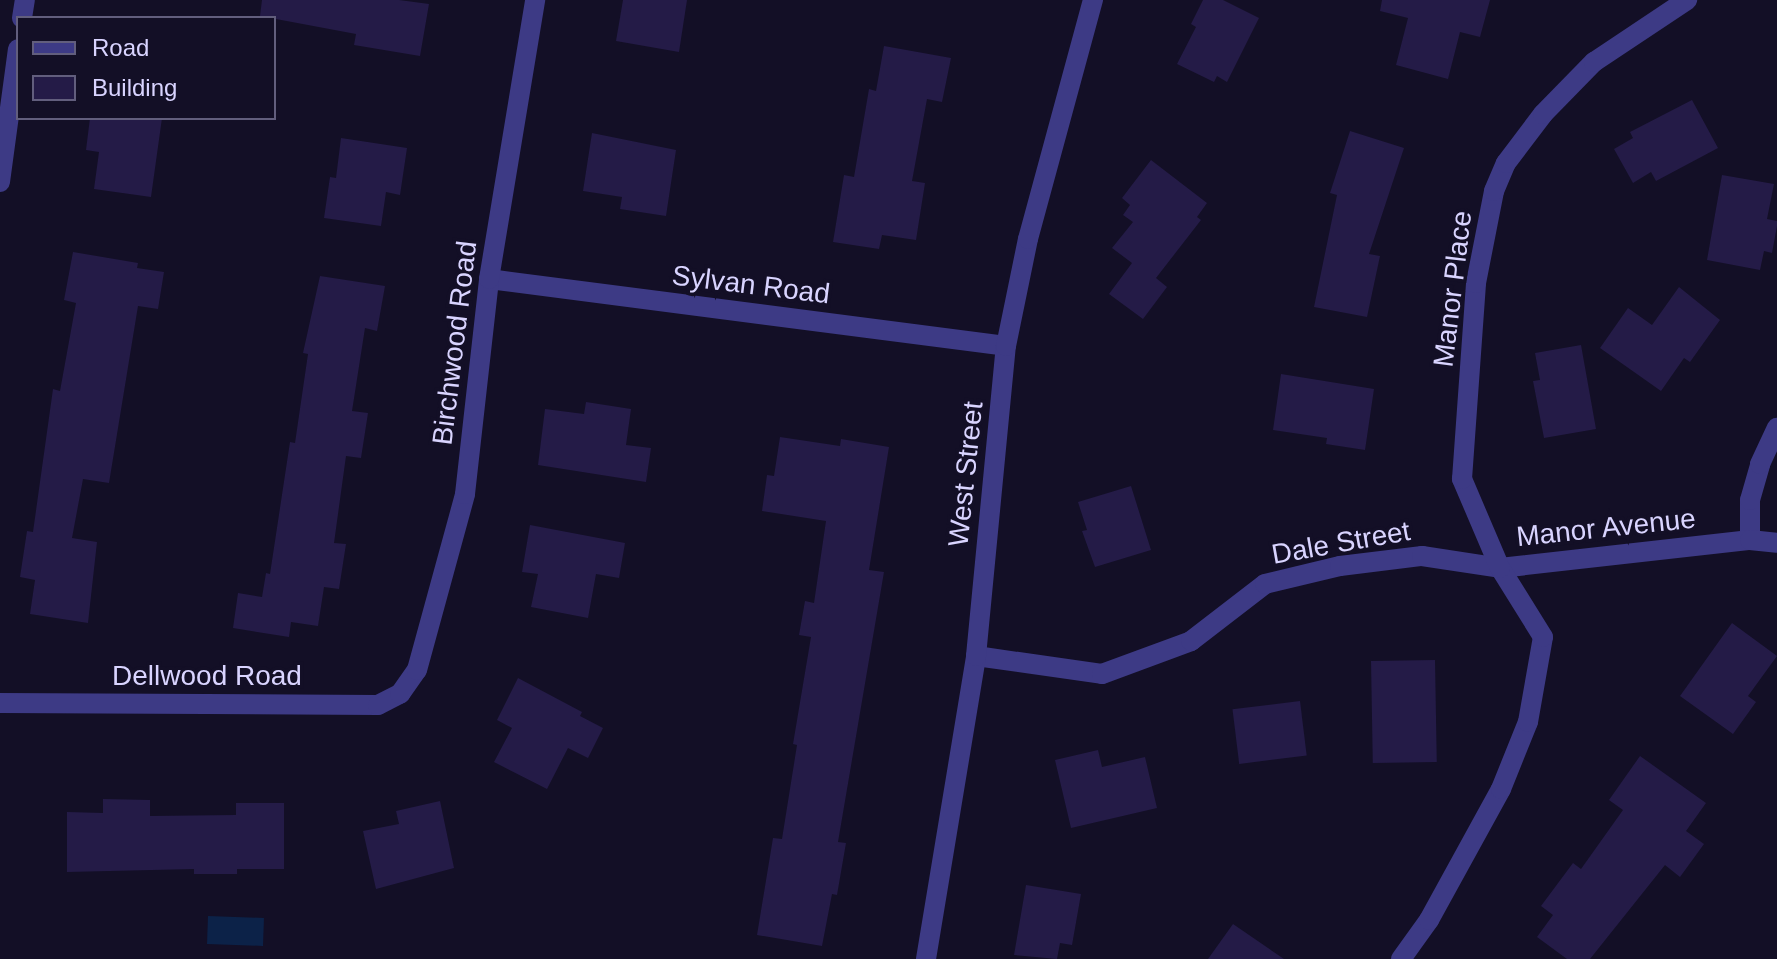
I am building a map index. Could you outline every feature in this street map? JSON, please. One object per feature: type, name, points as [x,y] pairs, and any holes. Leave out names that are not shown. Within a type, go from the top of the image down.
[{"type":"street","name":"Birchwood Road","points":[[407,685],[417,670],[465,494],[489,279],[535,0]]},
{"type":"street","name":"West Street","points":[[926,959],[976,656],[1006,346],[1028,239],[1093,0]]},
{"type":"street","name":"Manor Place","points":[[1500,568],[1462,479],[1476,283],[1494,191],[1506,163],[1533,126],[1594,62],[1687,0]]},
{"type":"street","points":[[0,182],[16,64]]},
{"type":"street","name":"Sylvan Road","points":[[489,279],[1006,346]]},
{"type":"street","points":[[1777,428],[1760,464],[1750,500],[1750,540],[1777,543]]},
{"type":"street","name":"Manor Avenue","points":[[1401,959],[1429,920],[1494,802],[1528,722],[1543,637],[1500,568],[1750,540]]},
{"type":"street","name":"Dale Street","points":[[976,656],[1102,674],[1191,641],[1265,584],[1340,566],[1422,556],[1500,568]]},
{"type":"street","name":"Dellwood Road","points":[[0,703],[378,705],[400,694],[407,685]]},
{"type":"water","points":[[208,916],[264,918],[263,946],[207,944]]},
{"type":"building","points":[[262,0],[399,0],[429,4],[420,56],[354,45],[356,34],[276,19],[276,16],[260,16]]},
{"type":"building","points":[[623,0],[687,0],[679,52],[616,41]]},
{"type":"building","points":[[1203,0],[1223,0],[1259,18],[1227,82],[1217,76],[1214,82],[1177,64],[1196,27],[1191,24]]},
{"type":"building","points":[[1382,0],[1490,0],[1480,37],[1460,32],[1448,79],[1396,65],[1408,18],[1380,11]]},
{"type":"building","points":[[884,46],[951,58],[942,102],[927,99],[912,181],[925,183],[916,240],[882,235],[879,249],[833,242],[844,175],[854,177],[869,89],[876,91]]},
{"type":"building","points":[[1692,100],[1718,148],[1656,181],[1651,172],[1633,183],[1614,149],[1633,138],[1630,132]]},
{"type":"building","points":[[90,120],[162,120],[151,197],[94,189],[99,152],[86,150]]},
{"type":"building","points":[[1350,131],[1404,148],[1369,254],[1380,256],[1367,317],[1314,307],[1337,195],[1330,193]]},
{"type":"building","points":[[592,133],[676,150],[666,216],[620,209],[622,197],[583,191]]},
{"type":"building","points":[[341,138],[407,148],[400,195],[386,192],[381,226],[324,218],[330,177],[336,178]]},
{"type":"building","points":[[1151,160],[1207,203],[1197,217],[1201,220],[1156,278],[1167,287],[1143,319],[1109,294],[1132,263],[1112,248],[1133,222],[1123,215],[1130,205],[1122,198]]},
{"type":"building","points":[[1722,175],[1774,184],[1767,219],[1777,221],[1777,226],[1772,253],[1764,251],[1760,270],[1707,260]]},
{"type":"building","points":[[73,252],[138,263],[137,268],[164,272],[158,309],[138,306],[109,483],[83,479],[72,538],[97,542],[88,623],[30,614],[35,580],[20,577],[27,531],[33,532],[53,389],[60,391],[76,303],[64,300]]},
{"type":"building","points":[[320,276],[385,286],[377,331],[365,328],[352,411],[368,413],[361,458],[346,456],[334,543],[346,544],[339,589],[324,587],[318,626],[291,622],[289,637],[233,628],[238,593],[262,597],[266,573],[270,574],[290,442],[295,443],[308,354],[303,353]]},
{"type":"building","points":[[1679,287],[1720,320],[1690,362],[1684,358],[1661,391],[1600,348],[1628,308],[1652,325]]},
{"type":"building","points":[[1581,345],[1596,429],[1544,438],[1533,381],[1540,380],[1535,353]]},
{"type":"building","points":[[1281,374],[1374,389],[1365,450],[1326,444],[1327,438],[1273,430]]},
{"type":"building","points":[[586,402],[631,409],[626,445],[651,448],[646,482],[538,465],[545,409],[584,414]]},
{"type":"building","points":[[780,437],[840,446],[841,439],[889,447],[869,570],[884,572],[838,842],[846,843],[837,895],[832,894],[822,946],[757,935],[773,838],[782,839],[797,745],[793,744],[811,637],[799,635],[805,601],[814,603],[826,521],[762,511],[767,475],[774,476]]},
{"type":"building","points":[[1131,486],[1151,550],[1095,567],[1082,531],[1087,530],[1078,502]]},
{"type":"building","points":[[530,525],[625,543],[619,578],[596,574],[588,618],[531,607],[538,574],[522,572]]},
{"type":"building","points":[[1732,623],[1777,656],[1748,696],[1756,702],[1733,734],[1680,696]]},
{"type":"building","points":[[1435,660],[1437,762],[1373,763],[1371,661]]},
{"type":"building","points":[[518,678],[582,712],[580,716],[603,728],[588,758],[568,748],[547,789],[494,762],[512,728],[497,720]]},
{"type":"building","points":[[1300,701],[1307,756],[1239,764],[1233,709]]},
{"type":"building","points":[[1098,750],[1102,767],[1145,757],[1157,808],[1071,828],[1055,760]]},
{"type":"building","points":[[1640,756],[1706,803],[1686,831],[1704,844],[1680,877],[1665,865],[1590,959],[1567,959],[1537,937],[1553,915],[1541,906],[1573,863],[1581,869],[1623,810],[1609,800]]},
{"type":"building","points":[[103,799],[150,800],[150,816],[236,815],[236,803],[284,803],[284,869],[237,869],[237,874],[194,874],[194,869],[67,872],[67,812],[103,813]]},
{"type":"building","points":[[440,801],[454,868],[376,889],[363,831],[399,824],[396,811]]},
{"type":"building","points":[[1026,885],[1081,894],[1072,945],[1060,943],[1057,959],[1014,955]]},
{"type":"building","points":[[1233,924],[1284,959],[1208,959]]}]
